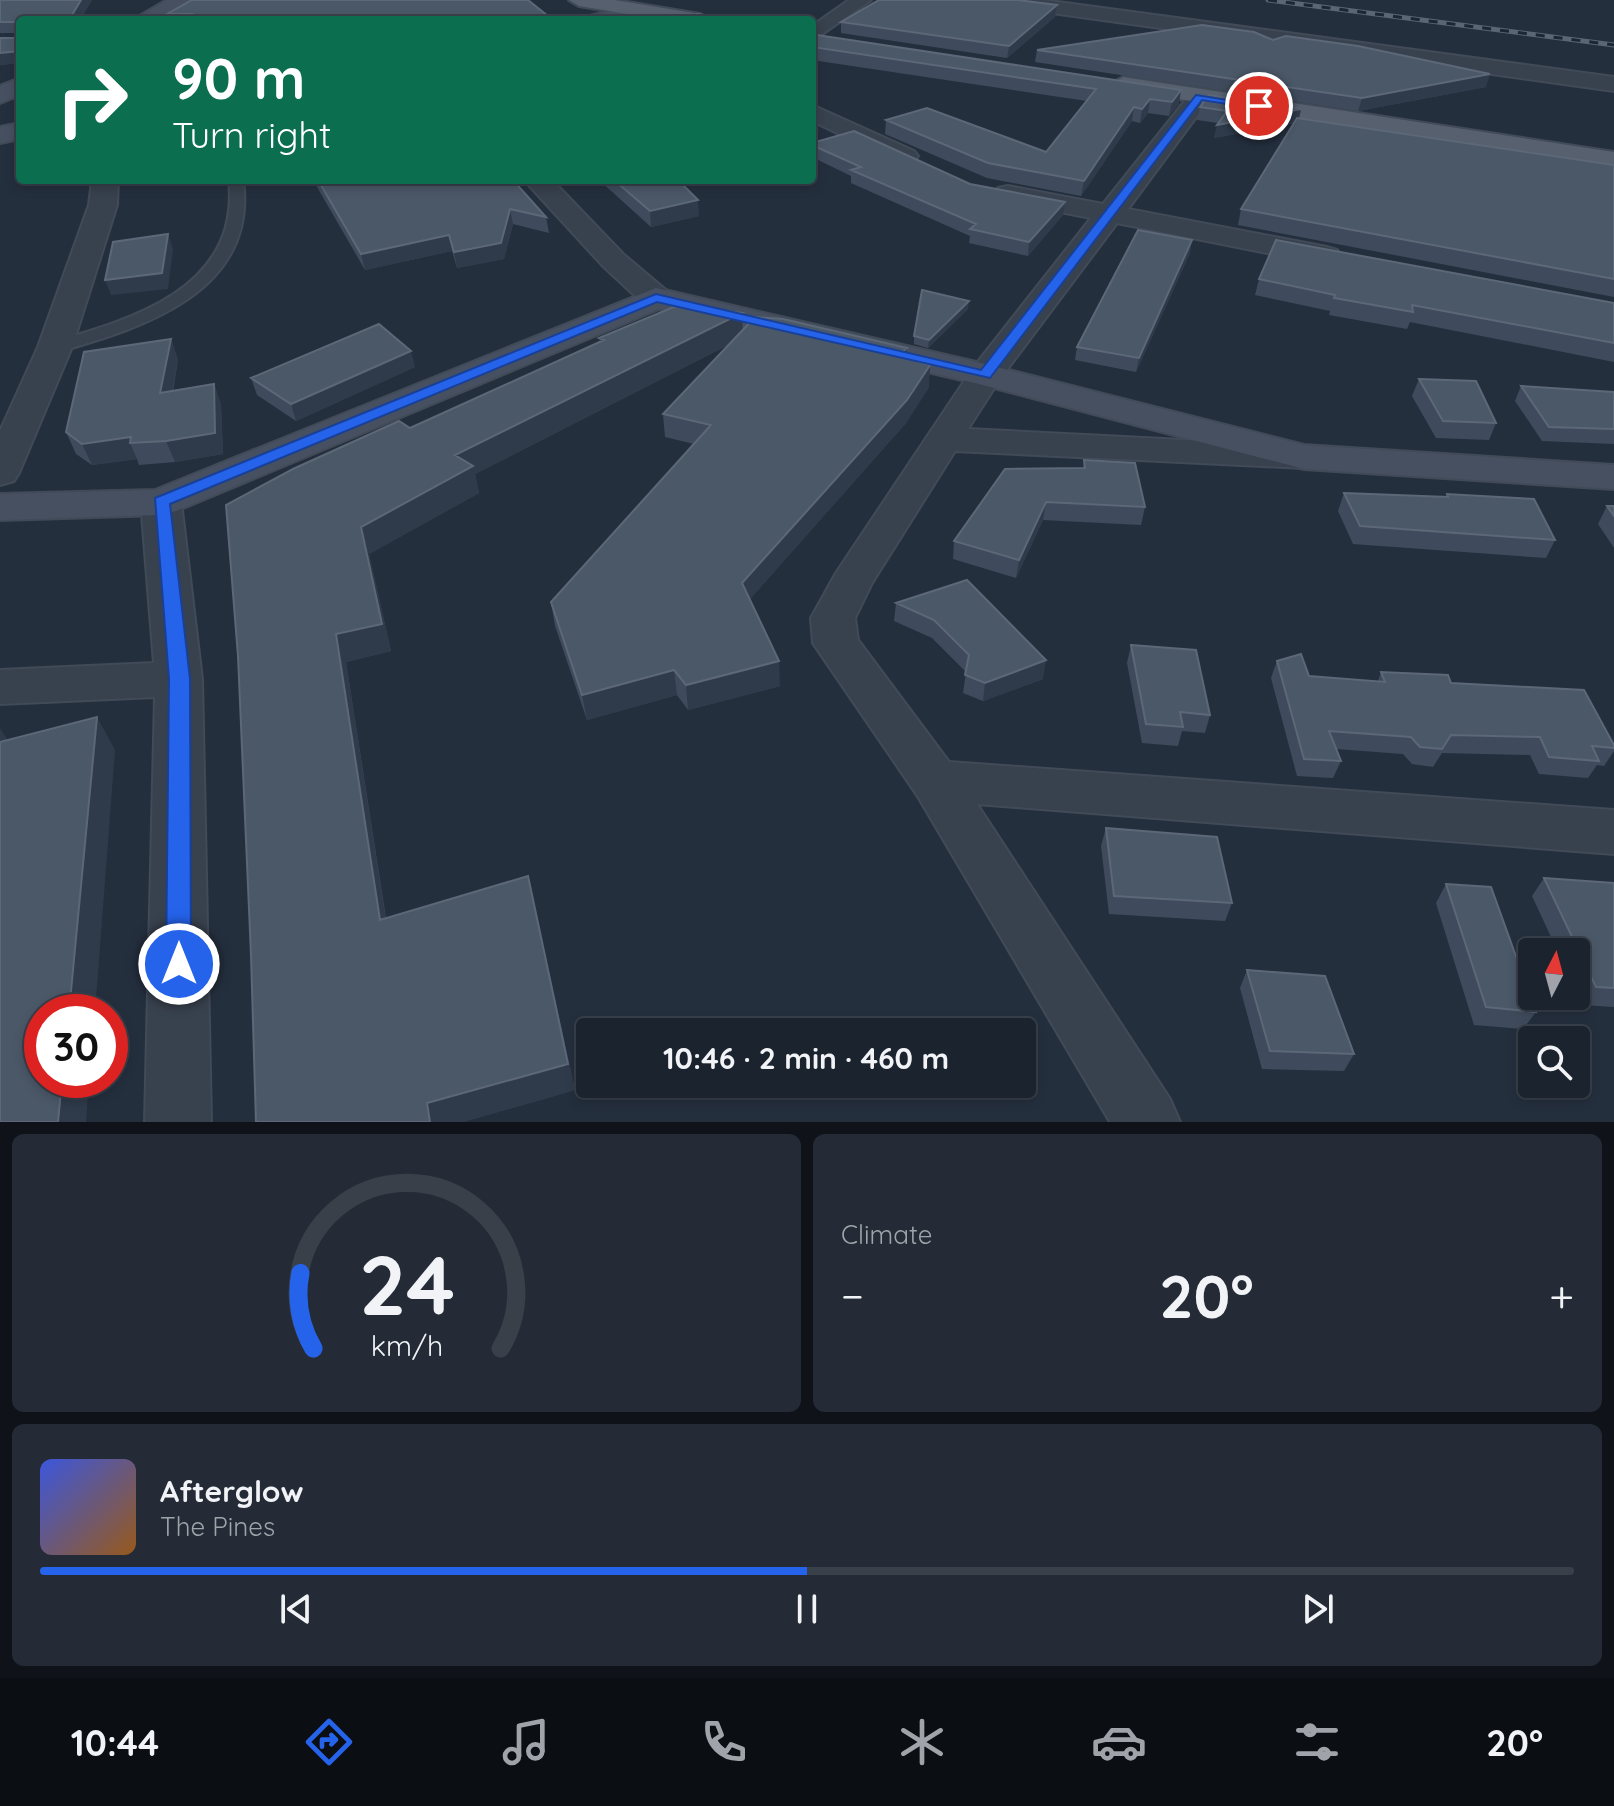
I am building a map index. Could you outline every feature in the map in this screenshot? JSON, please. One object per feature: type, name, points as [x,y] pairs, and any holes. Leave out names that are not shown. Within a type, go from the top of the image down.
[{"type":"main road","points":[[579,0],[675,16]]},
{"type":"main road","points":[[816,38],[842,42]]},
{"type":"main road","points":[[1099,81],[1614,160]]},
{"type":"street","points":[[151,16],[182,0]]},
{"type":"street","points":[[816,34],[862,0]]},
{"type":"street","points":[[1001,0],[1614,84]]},
{"type":"street","points":[[613,16],[638,10]]},
{"type":"street","points":[[1147,1122],[935,781],[836,643],[833,618],[851,583],[985,375],[1200,97]]},
{"type":"street","points":[[816,114],[934,170]]},
{"type":"street","points":[[0,473],[55,347],[103,205],[105,184]]},
{"type":"street","points":[[541,184],[613,260],[656,298],[985,375],[1304,457]]},
{"type":"street","points":[[979,188],[1353,261]]},
{"type":"street","points":[[0,507],[161,502],[656,298]]},
{"type":"street","points":[[944,439],[1304,457],[1614,477]]},
{"type":"street","points":[[161,502],[179,679],[178,1122]]},
{"type":"street","points":[[0,687],[179,679]]},
{"type":"street","points":[[935,781],[1614,832]]},
{"type":"lane","points":[[55,347],[116,330],[170,307],[202,276],[234,232],[241,198],[237,184]]},
{"type":"building","points":[[0,0],[81,0],[71,16],[16,16],[16,22],[0,22]]},
{"type":"building","points":[[192,0],[528,0],[548,16],[190,16],[192,14],[167,14]]},
{"type":"building","points":[[879,0],[1018,0],[1057,5],[1009,46],[841,22]]},
{"type":"building","points":[[1202,25],[1254,32],[1273,40],[1286,36],[1358,46],[1490,74],[1362,98],[1037,50]]},
{"type":"building","points":[[816,36],[1181,90],[1172,102],[1150,99],[1142,109],[1134,107],[1084,181],[988,163],[886,120],[927,108],[1046,152],[1096,89],[816,48]]},
{"type":"building","points":[[0,38],[16,38],[16,51],[0,53]]},
{"type":"building","points":[[1209,95],[1301,109],[1217,125],[1227,111],[1200,107]]},
{"type":"building","points":[[1297,118],[1614,165],[1614,279],[1241,209]]},
{"type":"building","points":[[854,131],[970,184],[1065,202],[1029,242],[970,229],[976,224],[851,170],[861,167],[816,147],[816,142]]},
{"type":"building","points":[[320,184],[517,184],[546,217],[510,209],[501,243],[454,252],[449,235],[361,254]]},
{"type":"building","points":[[619,184],[682,184],[698,200],[650,211]]},
{"type":"building","points":[[1138,230],[1192,240],[1139,358],[1077,347]]},
{"type":"building","points":[[168,234],[162,273],[105,280],[113,242]]},
{"type":"building","points":[[1276,240],[1614,303],[1614,343],[1412,305],[1413,312],[1334,298],[1335,295],[1259,279]]},
{"type":"building","points":[[922,290],[969,301],[929,340],[914,336]]},
{"type":"building","points":[[676,306],[742,313],[455,455],[473,466],[361,527],[382,624],[336,634],[380,920],[528,876],[568,1064],[427,1103],[430,1122],[256,1122],[238,656],[226,505],[293,469],[399,421],[410,428],[604,340],[599,338]]},
{"type":"building","points":[[755,317],[783,319],[907,348],[898,356],[930,365],[907,400],[742,583],[779,661],[686,685],[674,670],[582,695],[551,602],[711,425],[663,414]]},
{"type":"building","points":[[379,324],[411,351],[291,404],[251,378]]},
{"type":"building","points":[[171,339],[160,393],[214,384],[215,433],[166,441],[130,443],[131,437],[82,444],[66,432],[84,352]]},
{"type":"building","points":[[1419,379],[1476,381],[1496,423],[1443,421]]},
{"type":"building","points":[[1521,386],[1614,392],[1614,429],[1549,427]]},
{"type":"building","points":[[1084,460],[1135,463],[1145,507],[1046,502],[1019,560],[954,541],[1005,469],[1085,468]]},
{"type":"building","points":[[1344,493],[1534,499],[1555,540],[1360,526]]},
{"type":"building","points":[[967,580],[1046,660],[985,683],[965,675],[969,655],[934,620],[896,603]]},
{"type":"building","points":[[1131,645],[1196,650],[1210,715],[1180,712],[1183,727],[1146,724]]},
{"type":"building","points":[[1301,654],[1309,676],[1385,682],[1381,672],[1448,675],[1451,683],[1584,690],[1614,748],[1592,746],[1599,761],[1549,757],[1540,737],[1451,735],[1442,749],[1420,747],[1411,737],[1329,731],[1341,761],[1304,759],[1277,661]]},
{"type":"building","points":[[97,717],[71,994],[24,994],[24,1098],[60,1098],[58,1122],[0,1122],[0,742]]},
{"type":"building","points":[[1106,828],[1217,837],[1232,903],[1114,896]]},
{"type":"building","points":[[1544,878],[1614,883],[1614,988],[1596,987],[1590,974],[1590,938],[1573,938]]},
{"type":"building","points":[[1446,884],[1491,887],[1518,962],[1518,1010],[1536,1012],[1486,1007]]},
{"type":"building","points":[[1247,970],[1325,976],[1354,1054],[1270,1051]]},
{"type":"railway","points":[[1268,0],[1614,45]]},
{"type":"route","points":[[179,964],[179,679],[161,502],[656,298],[985,375],[1200,97],[1259,106]]}]
